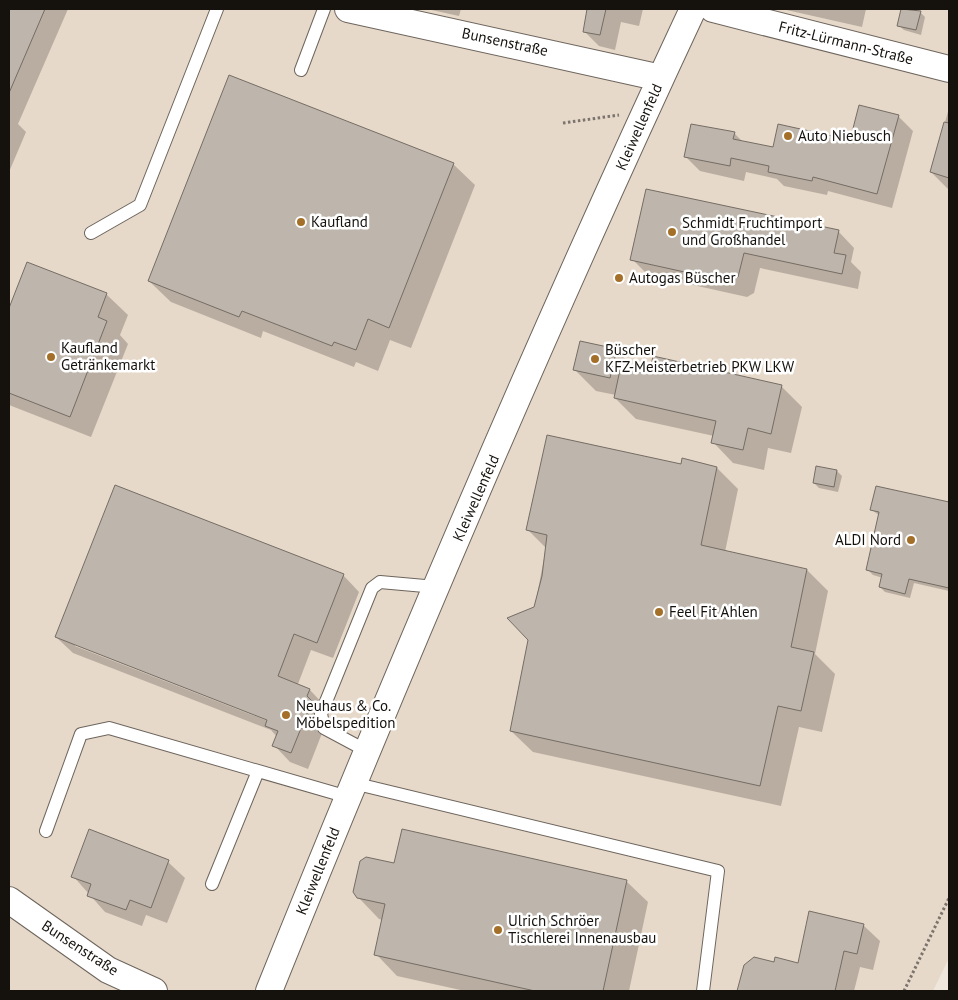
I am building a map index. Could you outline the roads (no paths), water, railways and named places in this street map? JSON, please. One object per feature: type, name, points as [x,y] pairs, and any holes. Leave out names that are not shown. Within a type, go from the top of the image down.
[{"type":"street","name":"Bunsenstraße","points":[[348,9],[661,78]]},
{"type":"street","name":"Kleiwellenfeld","points":[[269,991],[350,790],[436,587],[693,9]]},
{"type":"street","name":"Fritz-Lürmann-Straße","points":[[713,9],[949,69]]},
{"type":"street","name":"Bunsenstraße","points":[[9,900],[108,970],[154,991]]},
{"type":"lane","points":[[91,233],[140,205],[217,9]]},
{"type":"lane","points":[[301,70],[324,9]]},
{"type":"lane","points":[[366,752],[324,728],[321,714],[372,588],[380,582],[436,587]]},
{"type":"lane","points":[[46,831],[82,734],[109,728],[258,771],[718,871],[703,991]]},
{"type":"lane","points":[[212,884],[258,771]]},
{"type":"place","name":"Auto Niebusch","points":[[788,136]]},
{"type":"place","name":"Kaufland","points":[[301,222]]},
{"type":"place","name":"Schmidt Fruchtimport und Großhandel","points":[[672,232]]},
{"type":"place","name":"Autogas Büscher","points":[[619,278]]},
{"type":"place","name":"Kaufland Getränkemarkt","points":[[51,357]]},
{"type":"place","name":"Büscher KFZ-Meisterbetrieb PKW LKW","points":[[595,359]]},
{"type":"place","name":"ALDI Nord","points":[[911,540]]},
{"type":"place","name":"Feel Fit Ahlen","points":[[659,612]]},
{"type":"place","name":"Neuhaus & Co. Möbelspedition","points":[[286,715]]},
{"type":"place","name":"Ulrich Schröer Tischlerei Innenausbau","points":[[498,930]]}]
